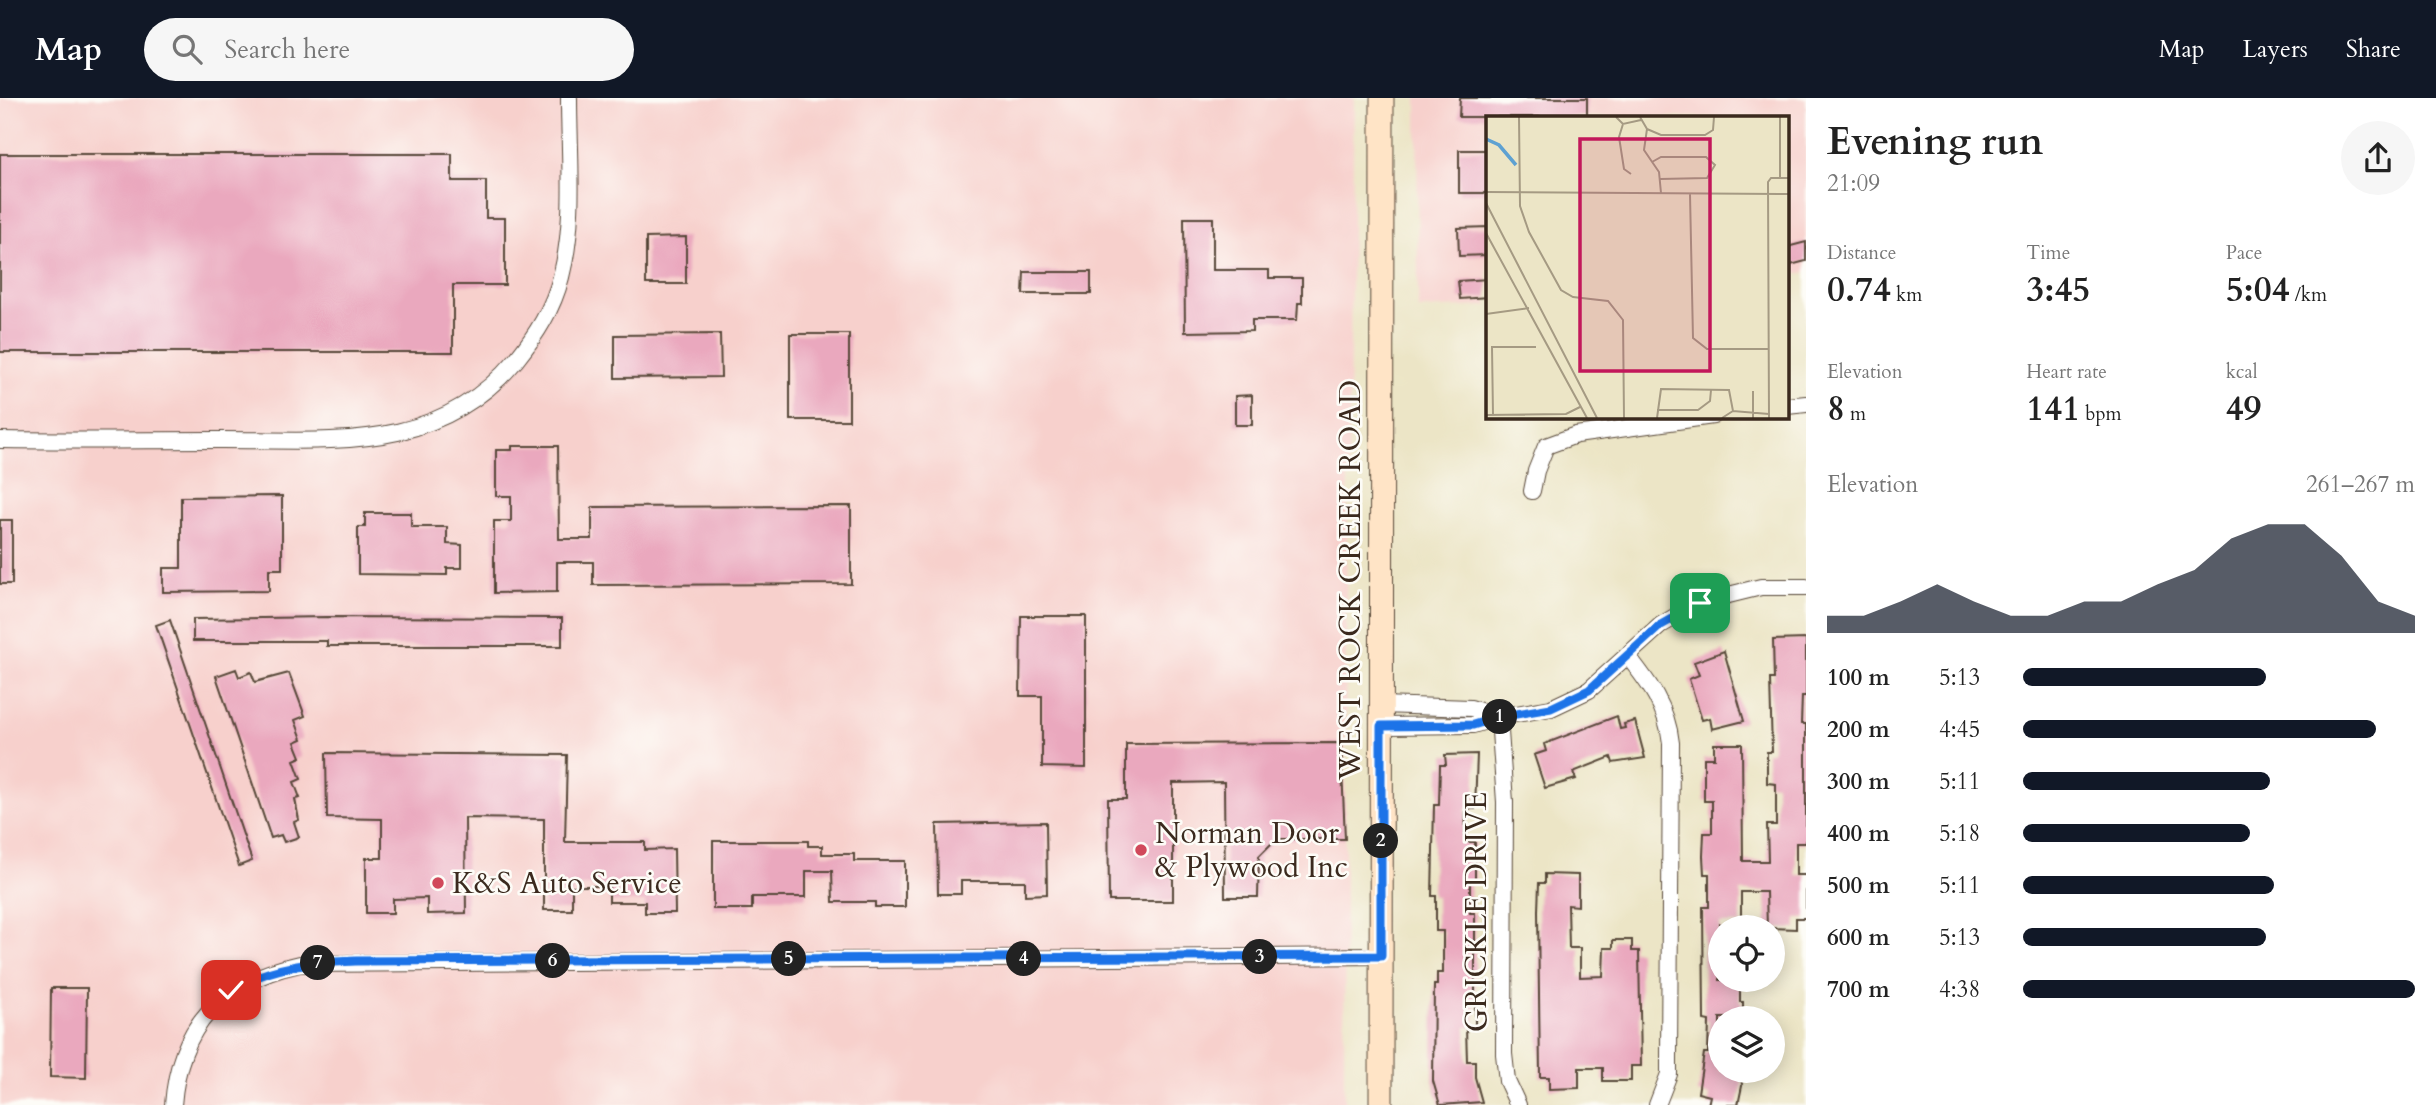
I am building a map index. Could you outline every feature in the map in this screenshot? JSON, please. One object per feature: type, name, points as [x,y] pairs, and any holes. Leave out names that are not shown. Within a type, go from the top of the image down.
[{"type":"main road","name":"WEST ROCK CREEK ROAD","points":[[1381,1105],[1382,98]]},
{"type":"street","points":[[0,440],[341,441],[400,434],[460,408],[478,397],[513,363],[538,332],[556,294],[565,259],[569,225],[569,98]]},
{"type":"street","points":[[1788,406],[1806,404]]},
{"type":"street","points":[[1532,491],[1536,471],[1546,446],[1576,435],[1699,418]]},
{"type":"street","points":[[1381,716],[1473,725],[1499,717],[1534,713],[1589,690],[1661,625],[1700,603],[1761,587],[1806,587]]},
{"type":"street","points":[[1627,655],[1657,693],[1666,716],[1671,743],[1669,1061],[1668,1074],[1657,1105]]},
{"type":"street","name":"GRICKLE DRIVE","points":[[1499,717],[1505,802],[1504,1054],[1507,1081],[1518,1105]]},
{"type":"street","points":[[173,1105],[175,1083],[186,1047],[205,1014],[243,983],[271,970],[300,964],[1381,956]]},
{"type":"shaded area","points":[[0,98],[1354,98],[1346,606],[1344,1105],[0,1105]]},
{"type":"shaded area","points":[[1417,98],[1806,98],[1806,272],[1788,277],[1788,116],[1486,116],[1486,306],[1418,309]]},
{"type":"building","points":[[1460,98],[1587,98],[1587,116],[1459,117]]},
{"type":"building","points":[[1459,150],[1486,150],[1486,193],[1459,193]]},
{"type":"building","points":[[0,154],[452,154],[452,181],[486,181],[486,218],[505,218],[505,285],[453,285],[453,352],[0,352]]},
{"type":"building","points":[[1184,218],[1213,218],[1213,270],[1269,270],[1269,278],[1302,278],[1302,303],[1298,303],[1297,320],[1252,320],[1252,331],[1185,332]]},
{"type":"building","points":[[1486,227],[1486,255],[1459,256],[1458,228]]},
{"type":"building","points":[[686,237],[686,284],[646,284],[646,238]]},
{"type":"building","points":[[1806,242],[1806,261],[1788,266],[1788,247]]},
{"type":"building","points":[[1024,272],[1091,272],[1091,294],[1023,294]]},
{"type":"building","points":[[1486,279],[1486,297],[1460,299],[1458,281]]},
{"type":"building","points":[[720,334],[721,377],[615,378],[615,335]]},
{"type":"building","points":[[790,334],[849,334],[849,420],[790,420]]},
{"type":"building","points":[[1252,395],[1252,425],[1235,425],[1235,396]]},
{"type":"building","points":[[512,446],[558,446],[559,539],[592,539],[592,507],[851,506],[851,584],[593,585],[593,562],[557,562],[557,592],[494,593],[494,521],[511,521],[511,496],[496,496],[496,450],[512,450]]},
{"type":"building","points":[[282,496],[282,569],[269,569],[269,591],[163,592],[163,568],[181,568],[181,497]]},
{"type":"building","points":[[365,513],[411,513],[411,527],[447,527],[447,544],[462,545],[462,568],[447,568],[447,575],[358,574],[358,527],[365,527]]},
{"type":"building","points":[[0,520],[12,520],[12,584],[0,584]]},
{"type":"building","points":[[1021,616],[1086,616],[1086,768],[1042,767],[1042,696],[1020,696]]},
{"type":"building","points":[[562,618],[562,646],[327,646],[327,641],[193,641],[193,619]]},
{"type":"building","points":[[170,620],[252,861],[239,866],[156,625]]},
{"type":"building","points":[[1806,639],[1806,696],[1802,696],[1801,724],[1806,724],[1806,843],[1796,843],[1796,875],[1806,875],[1806,918],[1796,918],[1796,929],[1785,929],[1785,915],[1767,915],[1766,892],[1741,892],[1741,915],[1708,915],[1708,992],[1740,992],[1743,1006],[1708,1006],[1708,1021],[1704,1020],[1703,907],[1709,907],[1709,874],[1704,874],[1703,856],[1704,833],[1712,833],[1712,801],[1704,801],[1704,758],[1714,758],[1714,744],[1742,744],[1743,861],[1768,861],[1767,825],[1776,825],[1776,784],[1767,783],[1767,752],[1772,752],[1770,679],[1774,679],[1773,640]]},
{"type":"building","points":[[1724,651],[1744,721],[1712,729],[1710,718],[1702,720],[1689,679],[1699,675],[1694,662]]},
{"type":"building","points":[[236,669],[239,677],[251,672],[255,682],[289,673],[305,716],[295,720],[302,739],[295,742],[301,757],[294,760],[301,779],[294,782],[300,798],[295,799],[299,820],[294,822],[299,837],[284,842],[281,835],[271,838],[216,676]]},
{"type":"building","points":[[1617,716],[1620,729],[1625,728],[1624,724],[1635,721],[1645,758],[1613,763],[1611,757],[1573,772],[1576,779],[1545,788],[1534,755],[1546,751],[1544,744]]},
{"type":"building","points":[[1341,743],[1345,839],[1276,839],[1259,856],[1258,897],[1225,897],[1224,782],[1173,783],[1173,901],[1109,901],[1108,799],[1126,799],[1126,744]]},
{"type":"building","points":[[326,753],[567,755],[565,842],[645,842],[645,850],[674,849],[675,913],[645,913],[645,902],[609,902],[609,886],[572,886],[572,910],[544,910],[544,819],[465,818],[466,913],[427,914],[427,898],[393,899],[393,913],[366,913],[366,858],[382,858],[382,819],[327,818]]},
{"type":"building","points":[[1477,754],[1475,809],[1466,808],[1465,842],[1475,842],[1475,881],[1470,882],[1470,913],[1475,913],[1475,1027],[1466,1027],[1467,1061],[1475,1061],[1475,1077],[1482,1102],[1440,1105],[1433,1081],[1434,985],[1437,985],[1437,973],[1443,973],[1443,931],[1436,931],[1436,896],[1432,896],[1434,805],[1439,805],[1440,765],[1446,765],[1445,755]]},
{"type":"building","points":[[1046,822],[1047,894],[1025,895],[1025,881],[961,881],[961,894],[938,894],[937,824]]},
{"type":"building","points":[[713,841],[808,841],[808,846],[822,846],[822,854],[854,854],[854,861],[905,861],[905,907],[875,907],[875,902],[833,902],[832,871],[806,871],[806,897],[752,897],[752,909],[713,909]]},
{"type":"building","points":[[1545,874],[1578,875],[1578,906],[1568,905],[1569,948],[1580,948],[1580,977],[1603,976],[1604,948],[1613,948],[1613,940],[1632,940],[1632,951],[1639,951],[1641,1066],[1631,1066],[1631,1081],[1603,1081],[1603,1068],[1579,1068],[1579,1088],[1549,1089],[1549,1077],[1540,1077],[1538,911],[1539,883],[1545,883]]},
{"type":"building","points":[[51,988],[87,988],[86,1078],[50,1077]]},
{"type":"building","points":[[1704,1053],[1708,1053],[1708,1083],[1742,1083],[1738,1105],[1708,1105],[1710,1096],[1698,1093]]},
{"type":"place","name":"Norman Door & Plywood Inc","points":[[1141,850]]},
{"type":"place","name":"K&S Auto Service","points":[[438,883]]},
{"type":"route","points":[[231,990],[271,970],[300,964],[356,961],[1381,956],[1381,726],[1473,725],[1499,717],[1551,708],[1589,690],[1661,625],[1700,603]]}]
